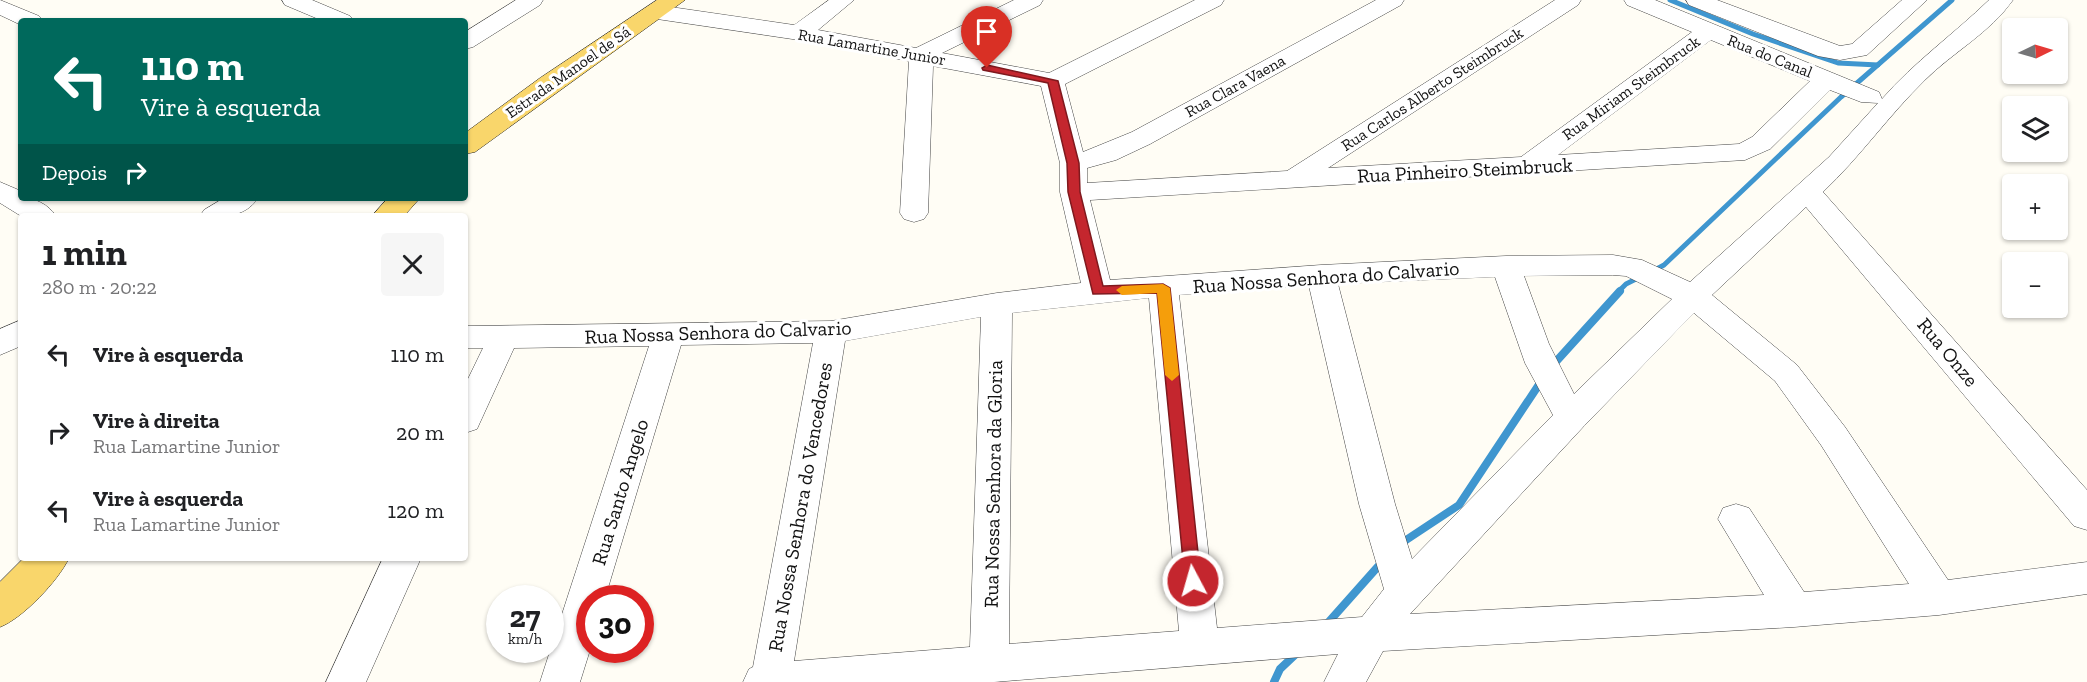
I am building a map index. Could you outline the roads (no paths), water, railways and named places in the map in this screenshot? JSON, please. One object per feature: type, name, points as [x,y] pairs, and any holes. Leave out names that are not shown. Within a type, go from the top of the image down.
[{"type":"main road","name":"Estrada Manoel de Sá","points":[[468,144],[549,84],[665,6]]},
{"type":"main road","points":[[390,213],[402,201]]},
{"type":"main road","points":[[0,609],[47,561]]},
{"type":"street","points":[[293,0],[335,18]]},
{"type":"street","points":[[799,33],[843,0]]},
{"type":"street","points":[[914,213],[921,55],[943,42],[1032,0]]},
{"type":"street","points":[[1098,291],[1074,192],[1073,163],[1052,81],[1214,0]]},
{"type":"street","name":"Rua Clara Vaena","points":[[1073,163],[1107,153],[1393,0]]},
{"type":"street","name":"Rua Carlos Alberto Steimbruck","points":[[1294,179],[1569,0]]},
{"type":"street","name":"Rua do Canal","points":[[1635,0],[1870,97]]},
{"type":"street","name":"Rua do Canal","points":[[1697,0],[1740,6],[1826,51],[1840,53],[1859,50],[1916,0]]},
{"type":"street","points":[[1344,682],[1400,580],[1572,417],[1688,292],[1838,163],[1917,74],[1963,38],[2002,0]]},
{"type":"street","points":[[468,40],[526,1]]},
{"type":"street","points":[[0,6],[25,18]]},
{"type":"street","name":"Rua Lamartine Junior","points":[[665,6],[1052,81]]},
{"type":"street","name":"Rua Miriam Steimbruck","points":[[1525,167],[1708,31]]},
{"type":"street","name":"Rua Pinheiro Steimbruck","points":[[1074,192],[1525,167],[1745,152],[1761,143],[1833,81]]},
{"type":"street","points":[[1107,153],[1125,189]]},
{"type":"street","name":"Rua Onze","points":[[1807,191],[2087,515]]},
{"type":"street","points":[[4,197],[36,213]]},
{"type":"street","points":[[219,213],[239,201]]},
{"type":"street","name":"Rua Nossa Senhora do Calvario","points":[[468,337],[831,333],[997,304],[1098,291],[1321,275],[1506,266],[1613,265],[1632,267],[1688,292],[1786,373],[1833,436],[1939,598]]},
{"type":"street","points":[[1506,266],[1535,351],[1552,388],[1572,417]]},
{"type":"street","points":[[1321,275],[1377,504],[1400,580]]},
{"type":"street","points":[[1163,288],[1200,648]]},
{"type":"street","name":"Rua Nossa Senhora da Gloria","points":[[989,664],[997,304]]},
{"type":"street","points":[[0,344],[18,333]]},
{"type":"street","name":"Rua Nossa Senhora do Vencedores","points":[[770,681],[831,333]]},
{"type":"street","name":"Rua Santo Angelo","points":[[560,682],[668,336]]},
{"type":"street","points":[[468,413],[502,338]]},
{"type":"street","points":[[1736,519],[1794,610]]},
{"type":"street","points":[[346,682],[401,561]]},
{"type":"street","points":[[763,682],[1372,634],[1794,610],[1939,598],[2087,578]]},
{"type":"waterway","points":[[1670,0],[1753,34],[1838,63],[1878,65]]},
{"type":"waterway","points":[[1878,65],[1952,0]]},
{"type":"waterway","points":[[1653,271],[1664,265],[1878,65]]},
{"type":"waterway","points":[[1618,292],[1626,284],[1640,277]]},
{"type":"waterway","points":[[1552,366],[1620,291]]},
{"type":"waterway","points":[[1400,544],[1459,505],[1542,380]]},
{"type":"waterway","points":[[1326,625],[1382,562]]},
{"type":"waterway","points":[[1274,682],[1280,669],[1298,652]]}]
